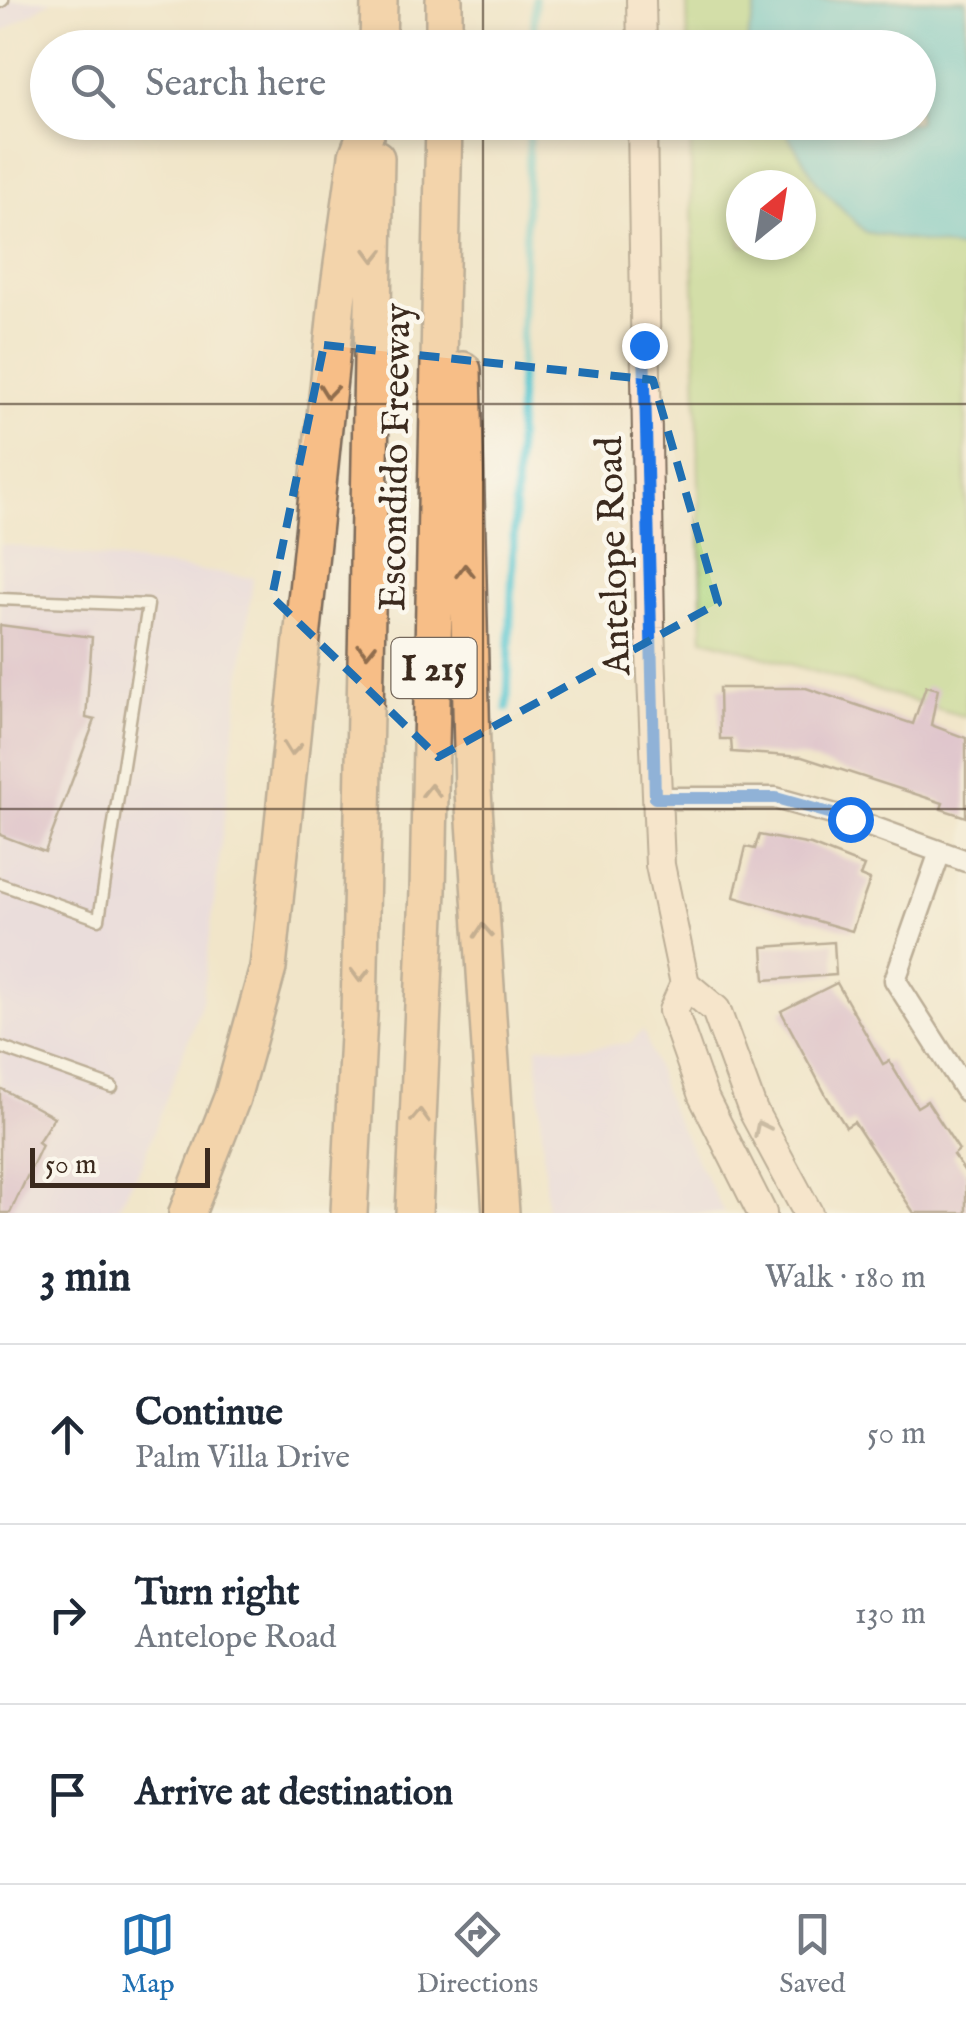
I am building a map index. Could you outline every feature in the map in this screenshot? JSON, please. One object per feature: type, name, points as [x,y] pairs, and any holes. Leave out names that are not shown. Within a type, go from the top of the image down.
[{"type":"highway","points":[[378,30],[379,0]]},
{"type":"highway","points":[[444,0],[444,30]]},
{"type":"highway","points":[[187,1213],[232,1098],[268,968],[337,300],[357,156],[365,140]]},
{"type":"highway","name":"Escondido Freeway","points":[[349,1213],[360,1016],[373,140]]},
{"type":"highway","name":"Escondido Freeway","points":[[414,1213],[428,891],[444,140]]},
{"type":"highway","points":[[446,140],[463,216],[466,635],[501,1213]]},
{"type":"street","points":[[641,0],[642,30]]},
{"type":"street","name":"Antelope Road","points":[[642,140],[655,798],[660,865],[685,984],[673,1011],[687,1054],[762,1213]]},
{"type":"street","points":[[655,798],[776,798],[966,861]]},
{"type":"street","points":[[940,852],[895,980],[966,1091]]},
{"type":"street","points":[[685,984],[716,1010],[753,1111],[808,1213]]},
{"type":"lane","points":[[0,598],[148,605],[99,919],[0,884]]},
{"type":"lane","points":[[0,1047],[112,1087]]},
{"type":"highlighted area","points":[[324,345],[653,380],[718,603],[438,757],[272,597]]},
{"type":"shaded area","points":[[0,0],[52,0],[0,34]]},
{"type":"shaded area","points":[[0,544],[253,578],[202,1001],[142,1164],[115,1213],[0,1213]]},
{"type":"shaded area","points":[[643,1030],[669,1106],[724,1213],[547,1213],[537,1046],[584,1048],[630,1043]]},
{"type":"green space","points":[[687,0],[966,0],[966,717],[703,638],[690,140],[936,140],[936,30],[688,30]]},
{"type":"water","points":[[758,0],[966,0],[966,250],[865,232],[819,185],[816,170],[810,170],[791,140],[936,140],[936,30],[750,30]]},
{"type":"building","points":[[0,625],[92,637],[86,718],[95,720],[45,852],[0,835]]},
{"type":"building","points":[[926,686],[938,689],[931,725],[966,738],[966,817],[941,809],[943,803],[802,757],[732,752],[731,739],[720,739],[719,688],[806,688],[913,724]]},
{"type":"building","points":[[759,835],[811,845],[864,866],[860,876],[870,880],[852,931],[734,897],[746,847],[755,849]]},
{"type":"building","points":[[834,942],[836,975],[765,980],[763,947]]},
{"type":"building","points":[[837,983],[883,1064],[889,1061],[917,1107],[927,1101],[959,1150],[953,1155],[966,1173],[966,1213],[914,1213],[854,1122],[846,1127],[827,1097],[781,1011]]},
{"type":"building","points":[[0,1088],[54,1117],[38,1142],[42,1145],[10,1213],[0,1213]]},
{"type":"waterway","points":[[534,30],[535,0]]},
{"type":"waterway","points":[[507,708],[529,140]]},
{"type":"route","points":[[644,345],[655,798],[776,798],[850,819]]}]
